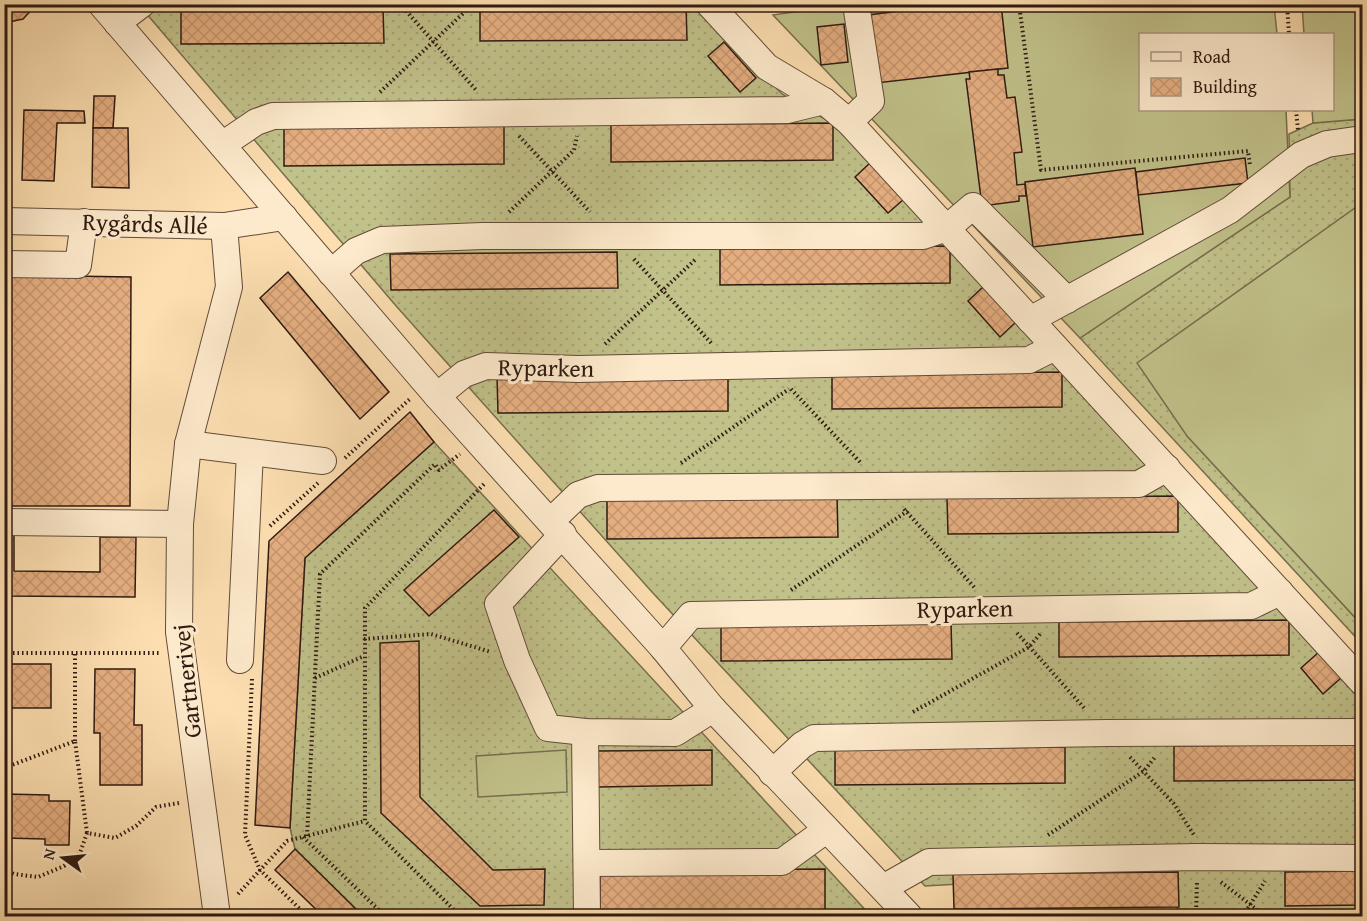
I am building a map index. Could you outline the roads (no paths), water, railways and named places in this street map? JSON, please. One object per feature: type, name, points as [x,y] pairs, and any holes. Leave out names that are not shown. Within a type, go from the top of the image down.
[{"type":"street","points":[[142,4],[109,14],[437,396],[663,648],[713,709],[909,916]]},
{"type":"street","points":[[709,4],[767,67],[824,101],[849,122],[1362,682]]},
{"type":"street","points":[[849,122],[871,101],[856,4]]},
{"type":"street","points":[[222,144],[256,122],[273,116],[353,117],[787,110],[824,101]]},
{"type":"street","points":[[1030,320],[1230,210],[1301,155],[1327,144],[1362,139]]},
{"type":"street","points":[[331,273],[356,251],[382,240],[482,236],[923,236],[947,228],[973,206],[1067,300]]},
{"type":"street","name":"Rygårds Allé","points":[[4,221],[224,226],[284,217]]},
{"type":"street","points":[[4,264],[78,265],[84,222]]},
{"type":"street","name":"Gartnerivej","points":[[216,912],[179,632],[180,524],[188,444],[229,287],[224,226]]},
{"type":"street","name":"Ryparken","points":[[437,396],[464,374],[486,366],[578,369],[1029,360],[1055,346]]},
{"type":"street","points":[[188,444],[323,461]]},
{"type":"street","points":[[240,660],[250,452]]},
{"type":"street","points":[[713,709],[675,733],[585,732],[549,728],[517,660],[498,604],[557,528],[578,495],[598,488],[646,487],[1139,484],[1167,468]]},
{"type":"street","points":[[4,522],[180,524]]},
{"type":"street","name":"Ryparken","points":[[663,648],[691,615],[1251,606],[1280,592]]},
{"type":"street","points":[[585,732],[587,916]]},
{"type":"street","points":[[772,773],[802,745],[814,738],[1362,732]]},
{"type":"street","points":[[588,863],[782,862],[826,830]]},
{"type":"street","points":[[883,888],[929,862],[1362,858]]}]
